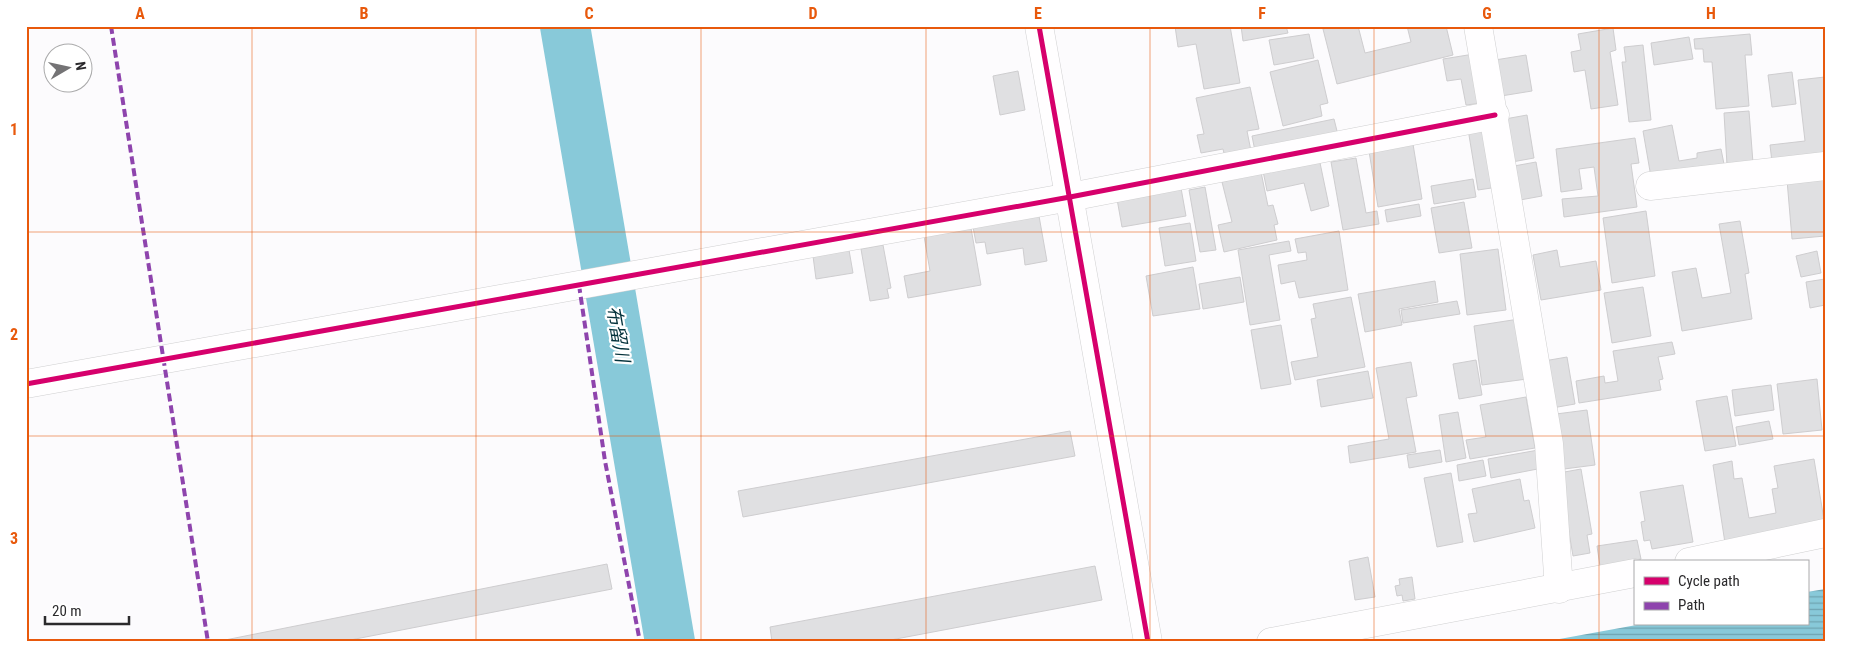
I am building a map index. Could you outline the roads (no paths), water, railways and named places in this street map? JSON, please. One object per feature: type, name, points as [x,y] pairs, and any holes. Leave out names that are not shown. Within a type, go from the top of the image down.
[{"type":"street","points":[[1039,26],[1148,642]]},
{"type":"street","points":[[1478,26],[1495,115],[1549,444],[1559,589]]},
{"type":"street","points":[[26,384],[1070,197],[1495,115]]},
{"type":"street","points":[[1650,186],[1825,166]]},
{"type":"street","points":[[1698,560],[1825,533]]},
{"type":"street","points":[[1271,642],[1559,589],[1634,573]]},
{"type":"water","points":[[1825,589],[1825,642],[1543,642],[1634,625],[1808,626],[1808,592]]},
{"type":"waterway","name":"布留川","points":[[565,26],[670,642]]}]
